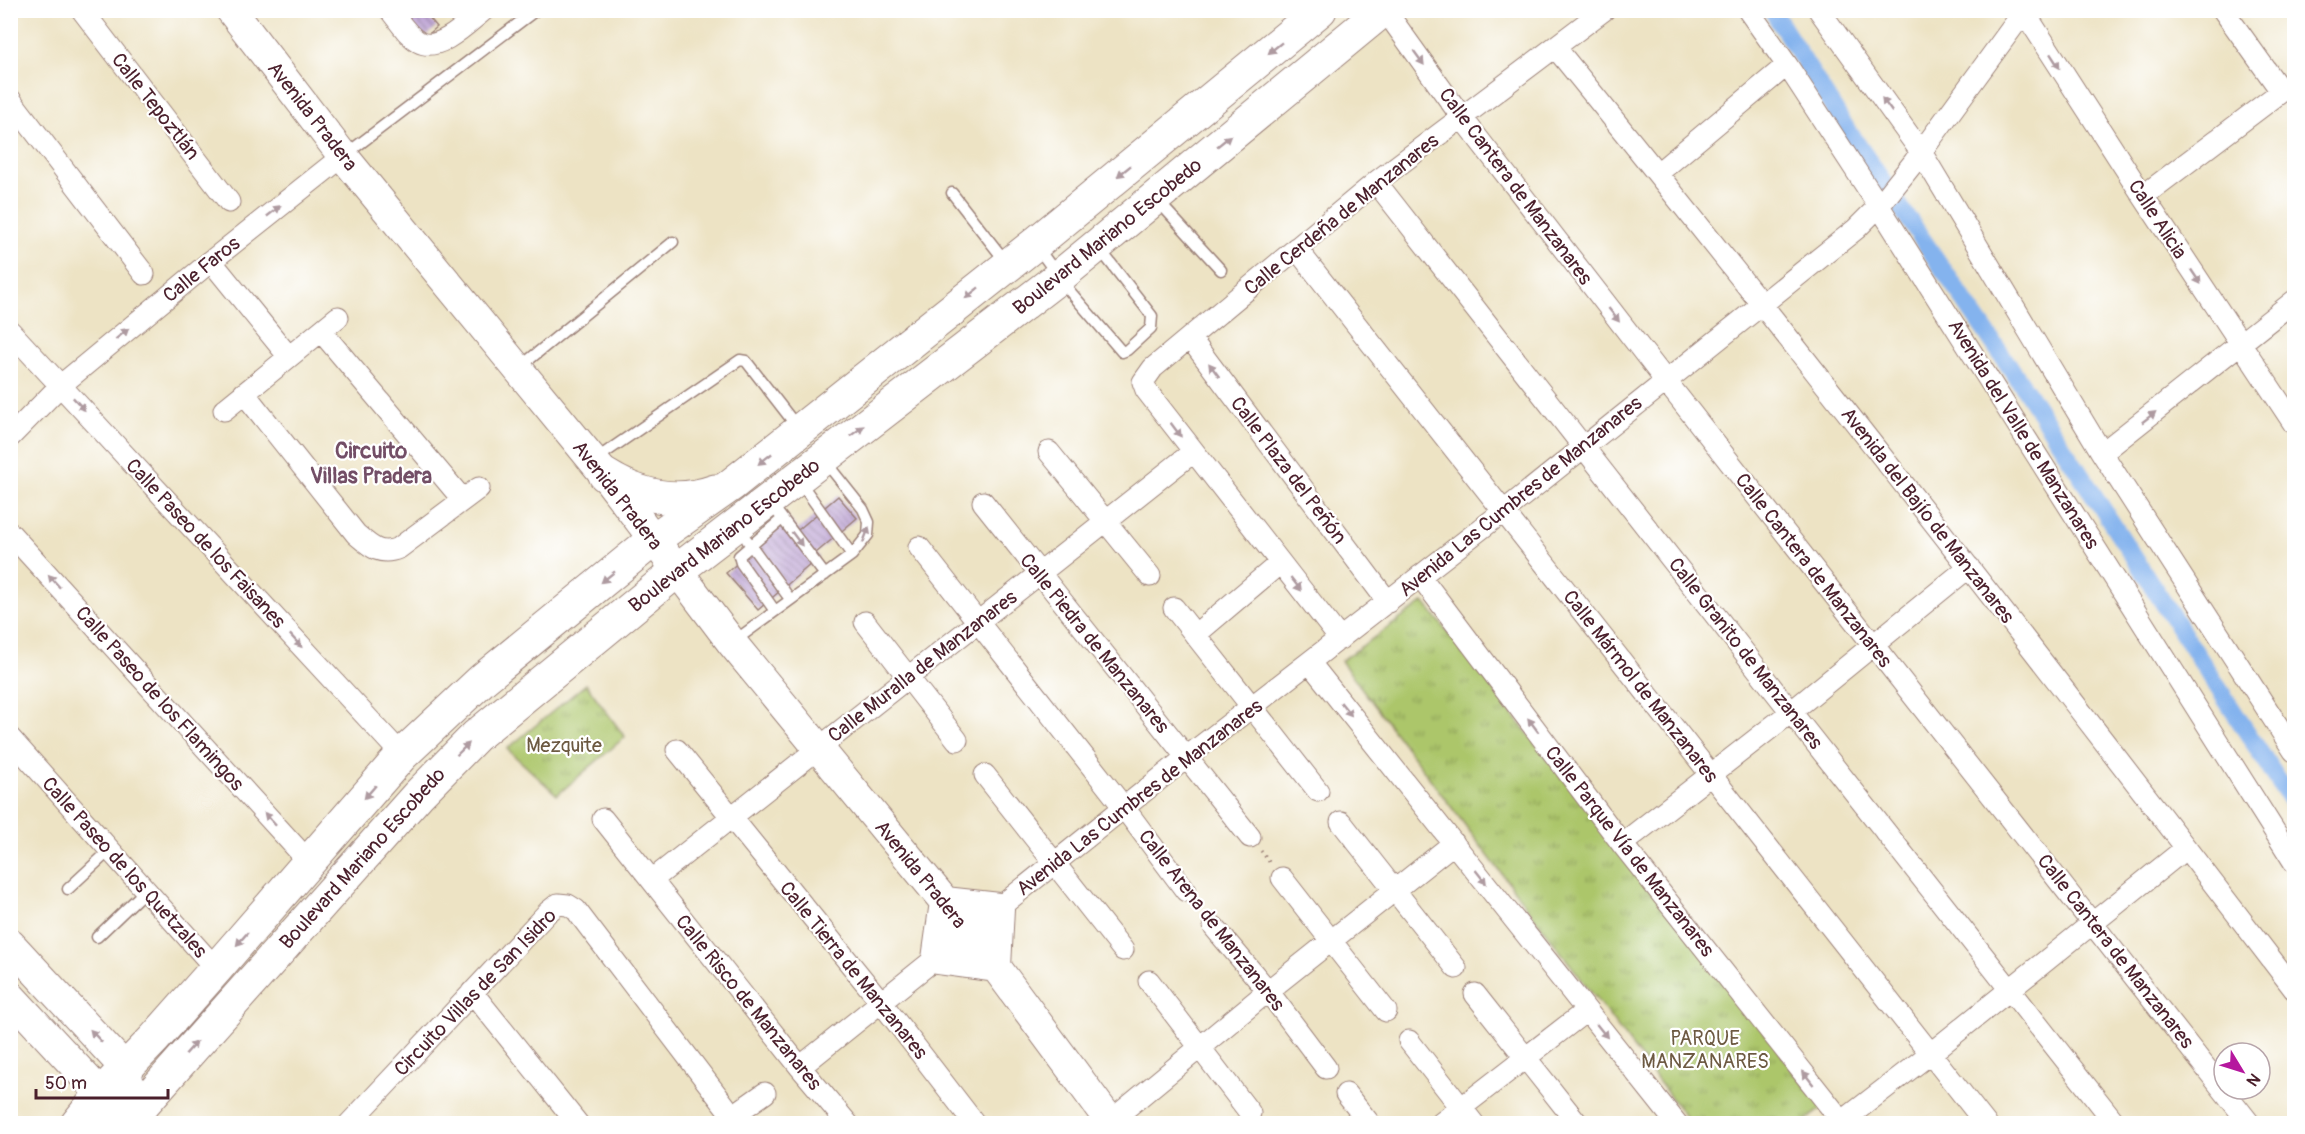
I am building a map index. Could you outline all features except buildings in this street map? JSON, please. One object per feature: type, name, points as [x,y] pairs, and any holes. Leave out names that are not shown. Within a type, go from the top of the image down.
[{"type":"main road","name":"Boulevard Mariano Escobedo","points":[[121,1115],[126,1069],[402,755],[483,679],[653,540],[731,485],[1035,244],[1320,10]]},
{"type":"main road","name":"Boulevard Mariano Escobedo","points":[[77,1124],[121,1115],[446,765],[519,700],[678,570],[744,535],[776,509],[797,478],[1059,277],[1384,10]]},
{"type":"main road","points":[[599,468],[633,490],[679,500],[701,496],[731,485]]},
{"type":"street","name":"Calle Tepoztlán","points":[[82,10],[229,202]]},
{"type":"street","name":"Avenida Pradera","points":[[231,10],[343,156],[599,468],[732,643],[945,902],[996,967],[1109,1123]]},
{"type":"street","points":[[390,10],[408,33],[427,45],[439,43],[451,37],[484,10]]},
{"type":"street","name":"Calle Cantera de Manzanares","points":[[1384,10],[1463,118],[1665,381],[2250,1124]]},
{"type":"street","name":"Avenida del Valle de Manzanares","points":[[1748,10],[1881,203],[2295,862]]},
{"type":"street","points":[[1819,10],[1918,157],[2102,453],[2295,751]]},
{"type":"street","points":[[2142,196],[2288,87],[2223,10]]},
{"type":"street","name":"Avenida Las Cumbres de Manzanares","points":[[800,1067],[1188,758],[1504,511],[1856,229],[1881,203],[1918,157],[2024,11]]},
{"type":"street","name":"Calle Alicia","points":[[2024,11],[2142,196],[2295,424]]},
{"type":"street","name":"Calle Cerdeña de Manzanares","points":[[1193,452],[1146,390],[1143,382],[1153,368],[1376,182],[1463,118],[1596,13]]},
{"type":"street","name":"Avenida del Bajío de Manzanares","points":[[1555,47],[1763,304],[2295,989]]},
{"type":"street","points":[[1658,173],[1787,65]]},
{"type":"street","points":[[10,99],[144,274]]},
{"type":"street","name":"Calle Faros","points":[[10,437],[61,385],[343,156]]},
{"type":"street","name":"Calle Granito de Manzanares","points":[[1376,182],[2116,1124]]},
{"type":"street","name":"Calle Mármol de Manzanares","points":[[1296,248],[1986,1124]]},
{"type":"street","points":[[211,261],[289,357]]},
{"type":"street","points":[[2102,453],[2295,301]]},
{"type":"street","points":[[224,410],[338,317]]},
{"type":"street","name":"Calle Paseo de los Faisanes","points":[[10,331],[402,755]]},
{"type":"street","points":[[244,393],[356,534],[378,552],[389,553],[399,548],[471,494],[321,331]]},
{"type":"street","name":"Calle Plaza del Peñón","points":[[1190,338],[1388,602]]},
{"type":"street","points":[[1049,452],[1150,576]]},
{"type":"street","points":[[1193,452],[1340,639]]},
{"type":"street","name":"Calle Muralla de Manzanares","points":[[652,880],[817,747],[1193,452]]},
{"type":"street","name":"Calle Piedra de Manzanares","points":[[983,502],[1250,837]]},
{"type":"street","name":"Calle Paseo de los Flamingos","points":[[10,533],[309,862]]},
{"type":"street","name":"Calle Arena de Manzanares","points":[[919,547],[1125,809],[1186,891]]},
{"type":"street","points":[[1195,635],[1280,563]]},
{"type":"street","points":[[1622,844],[1874,646],[1969,567]]},
{"type":"street","name":"Calle Parque Vía de Manzanares","points":[[1420,576],[1622,844],[1842,1123]]},
{"type":"street","points":[[1174,608],[1318,791]]},
{"type":"street","points":[[865,622],[957,740]]},
{"type":"street","points":[[1310,663],[1677,1124]]},
{"type":"street","name":"Calle Paseo de los Quetzales","points":[[10,738],[216,969]]},
{"type":"street","name":"Calle Tierra de Manzanares","points":[[677,750],[881,1002],[975,1124]]},
{"type":"street","points":[[985,775],[1123,950]]},
{"type":"street","name":"Calle Risco de Manzanares","points":[[603,819],[848,1124]]},
{"type":"street","points":[[1341,822],[1456,968]]},
{"type":"street","points":[[1109,1123],[1200,1046],[1454,843]]},
{"type":"street","points":[[1842,1123],[2186,848]]},
{"type":"street","points":[[1282,878],[1386,1011]]},
{"type":"street","points":[[945,902],[999,908],[996,967],[937,958],[945,902]]},
{"type":"street","name":"Circuito Villas de San Isidro","points":[[349,1124],[558,904],[568,904],[576,910],[727,1119],[765,1093]]},
{"type":"street","name":"Calle Arena de Manzanares","points":[[1214,927],[1268,992],[1326,1068]]},
{"type":"street","points":[[10,944],[126,1069]]},
{"type":"street","points":[[1149,981],[1250,1113]]},
{"type":"street","points":[[472,992],[574,1122]]},
{"type":"street","points":[[1475,994],[1578,1124]]},
{"type":"street","points":[[10,996],[121,1115]]},
{"type":"street","points":[[1440,1124],[1586,1011]]},
{"type":"street","points":[[1409,1041],[1474,1124]]},
{"type":"street","points":[[1346,1094],[1370,1124]]},
{"type":"lane","points":[[343,156],[536,10]]},
{"type":"lane","points":[[952,193],[1008,265]]},
{"type":"lane","points":[[1155,198],[1221,270]]},
{"type":"lane","points":[[517,370],[673,242]]},
{"type":"lane","points":[[1035,244],[1059,277],[1122,352],[1151,328],[1152,316],[1098,245]]},
{"type":"lane","points":[[599,468],[744,359],[800,430]]},
{"type":"lane","points":[[732,643],[852,555],[868,535],[869,522],[852,493],[822,458]]},
{"type":"lane","points":[[797,478],[852,555]]},
{"type":"lane","points":[[776,509],[825,575]]},
{"type":"lane","points":[[744,535],[790,599]]},
{"type":"lane","points":[[744,535],[739,556],[741,563],[775,611]]},
{"type":"lane","points":[[68,889],[110,850]]},
{"type":"lane","points":[[97,937],[146,890]]},
{"type":"path","points":[[1250,837],[1282,878]]},
{"type":"green space","name":"PARQUE MANZANARES","points":[[1424,602],[1823,1107],[1803,1123],[1690,1123],[1341,661]]},
{"type":"green space","name":"Mezquite","points":[[586,684],[625,737],[557,795],[507,749]]},
{"type":"waterway","points":[[1772,10],[1842,122],[2027,392],[2294,805]]},
{"type":"district","name":"Circuito Villas Pradera","points":[[371,462]]}]
